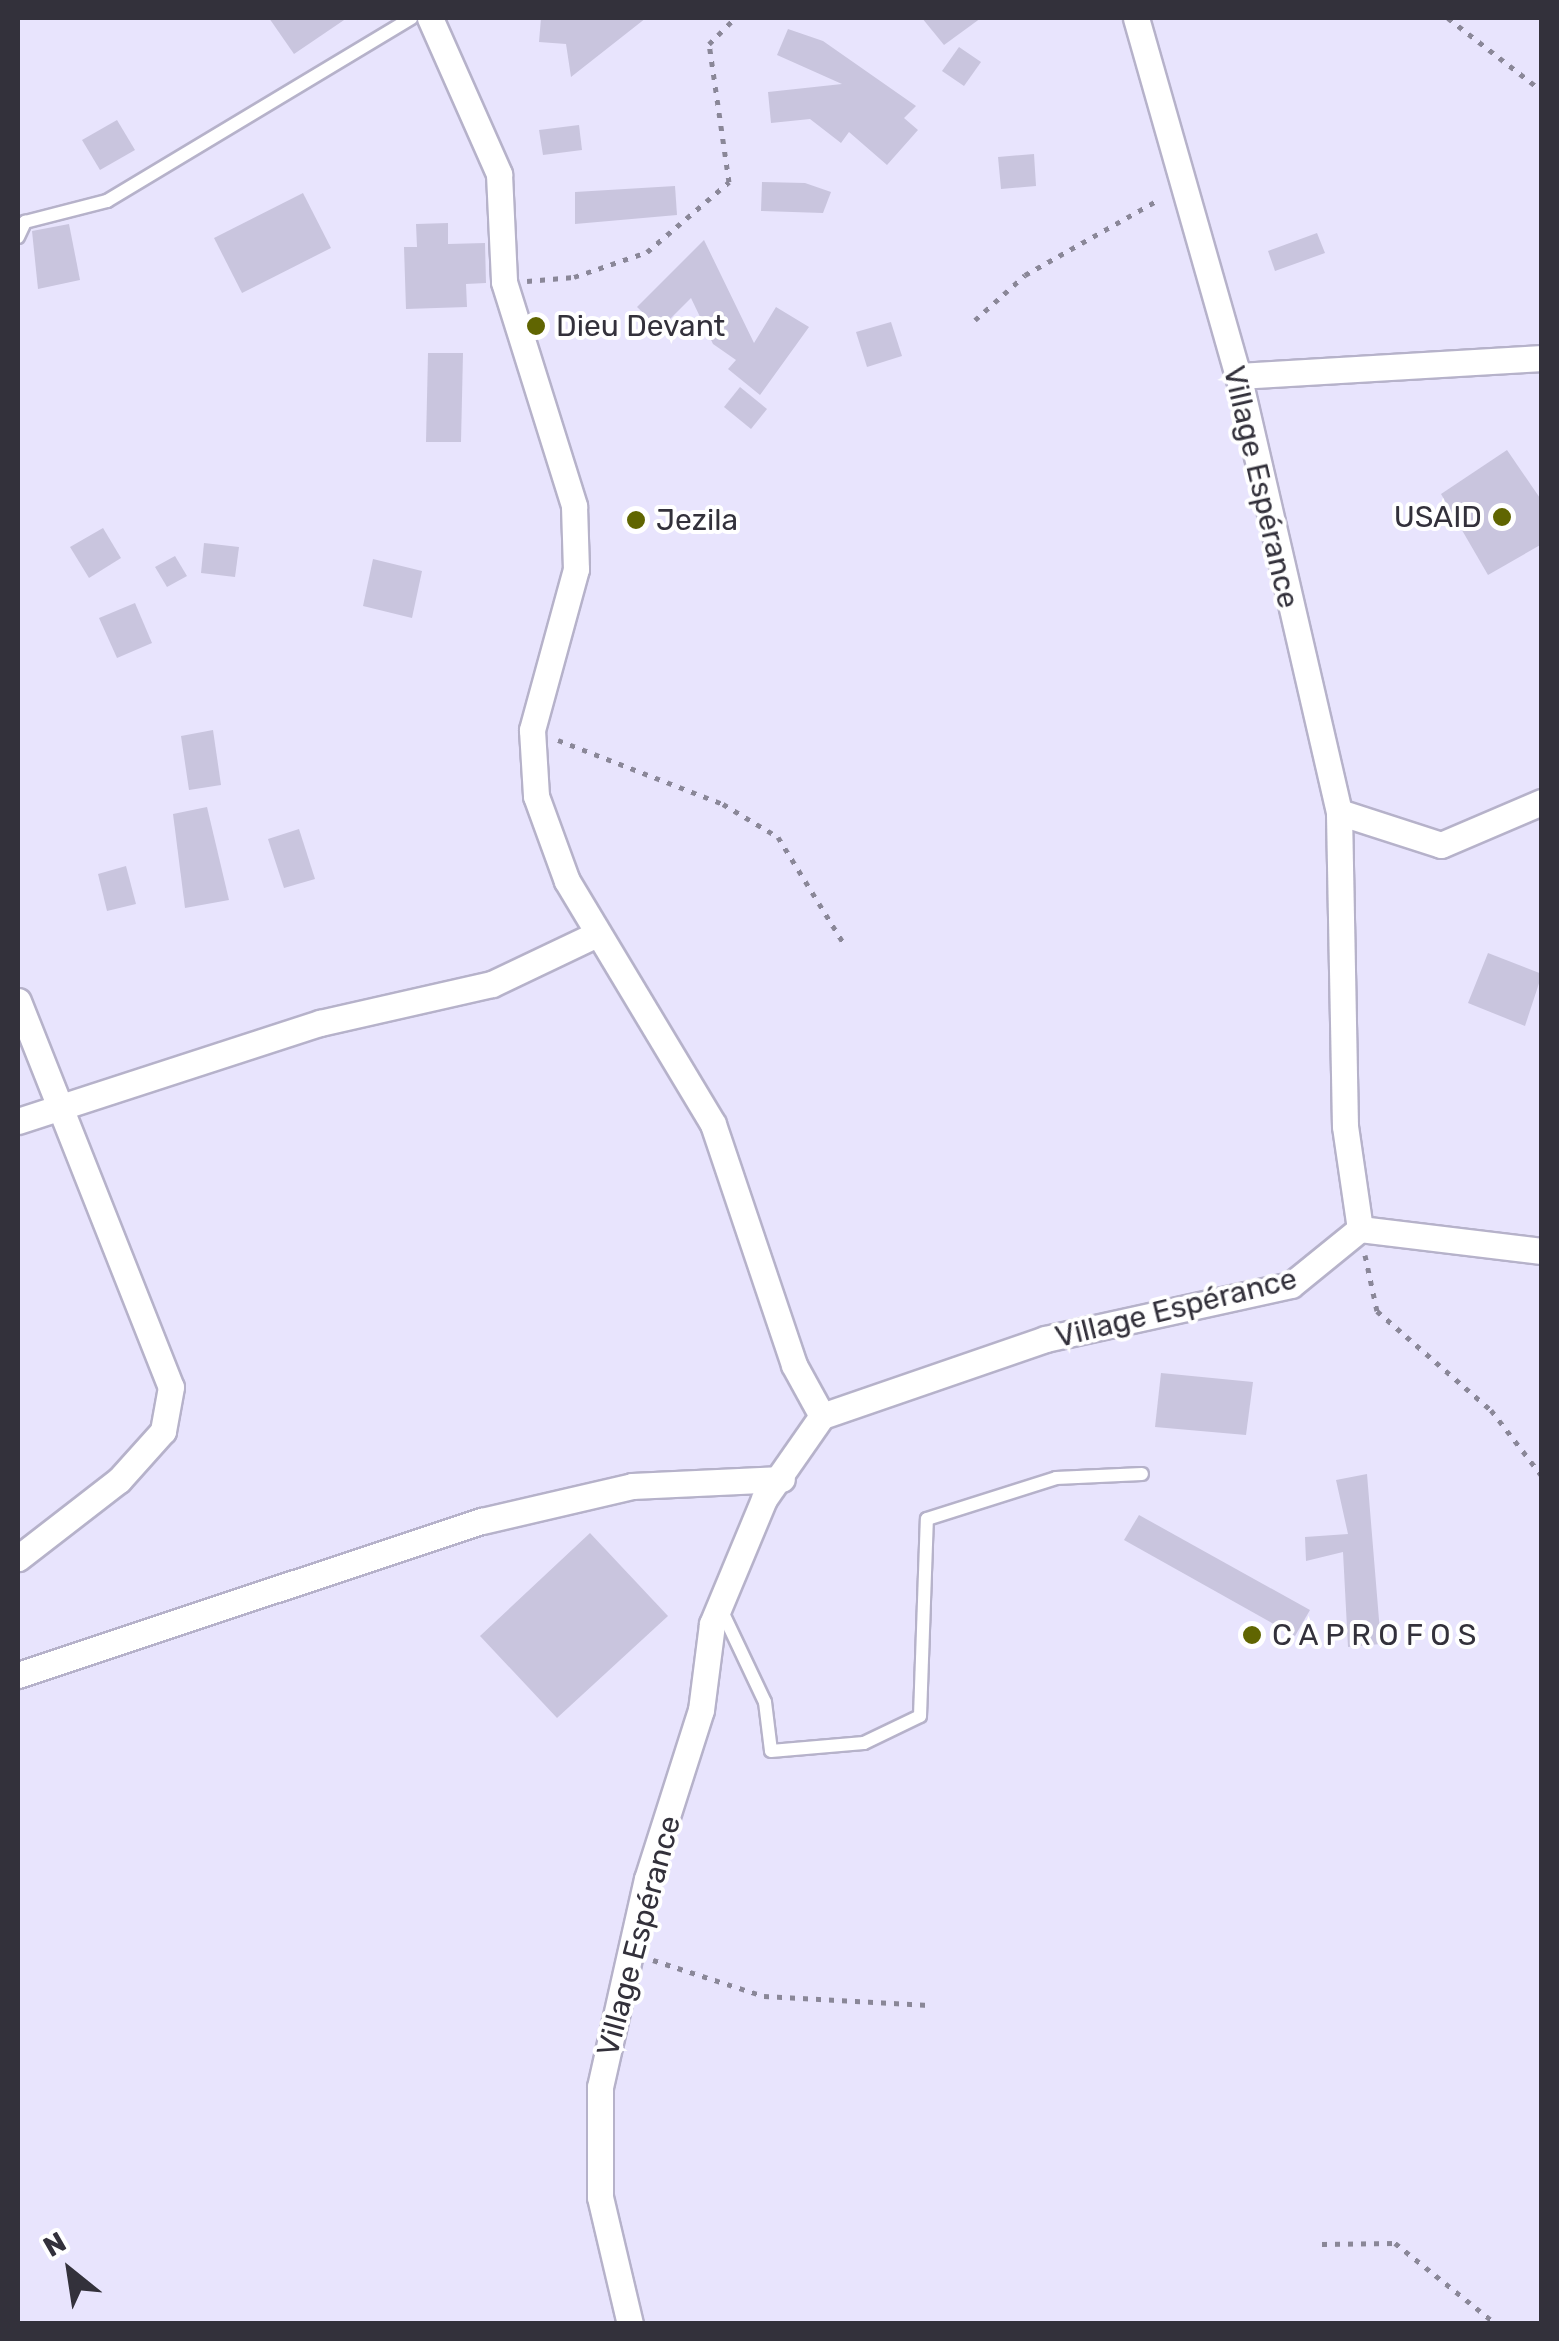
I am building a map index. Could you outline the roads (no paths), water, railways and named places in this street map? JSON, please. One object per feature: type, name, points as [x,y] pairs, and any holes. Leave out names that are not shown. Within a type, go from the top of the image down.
[{"type":"street","points":[[430,18],[499,174],[504,282],[574,506],[576,569],[532,730],[536,796],[597,934],[713,1124],[794,1364],[822,1416]]},
{"type":"street","name":"Village Espérance","points":[[628,2323],[597,2146],[600,2087],[635,1954],[647,1879],[701,1710],[719,1605],[740,1545],[822,1416],[1045,1339],[1291,1285],[1360,1229],[1344,1126],[1339,812],[1238,376],[1179,188],[1136,18]]},
{"type":"street","points":[[1238,376],[1542,358]]},
{"type":"street","points":[[1339,812],[1441,845],[1542,802]]},
{"type":"street","points":[[18,1121],[306,1027],[492,984],[597,934]]},
{"type":"street","points":[[18,1001],[170,1388],[162,1431],[119,1480],[18,1558]]},
{"type":"street","points":[[1360,1229],[1542,1251]]},
{"type":"street","points":[[18,1674],[482,1521],[632,1486],[782,1479]]},
{"type":"lane","points":[[18,236],[25,222],[107,201],[410,18]]},
{"type":"lane","points":[[719,1605],[765,1702],[771,1752],[864,1743],[920,1716],[927,1519],[1056,1478],[1142,1474]]},
{"type":"place","name":"Dieu Devant","points":[[536,326]]},
{"type":"place","name":"USAID","points":[[1502,517]]},
{"type":"place","name":"Jezila","points":[[636,520]]},
{"type":"place","name":"C A P R O F O S","points":[[1252,1635]]}]
